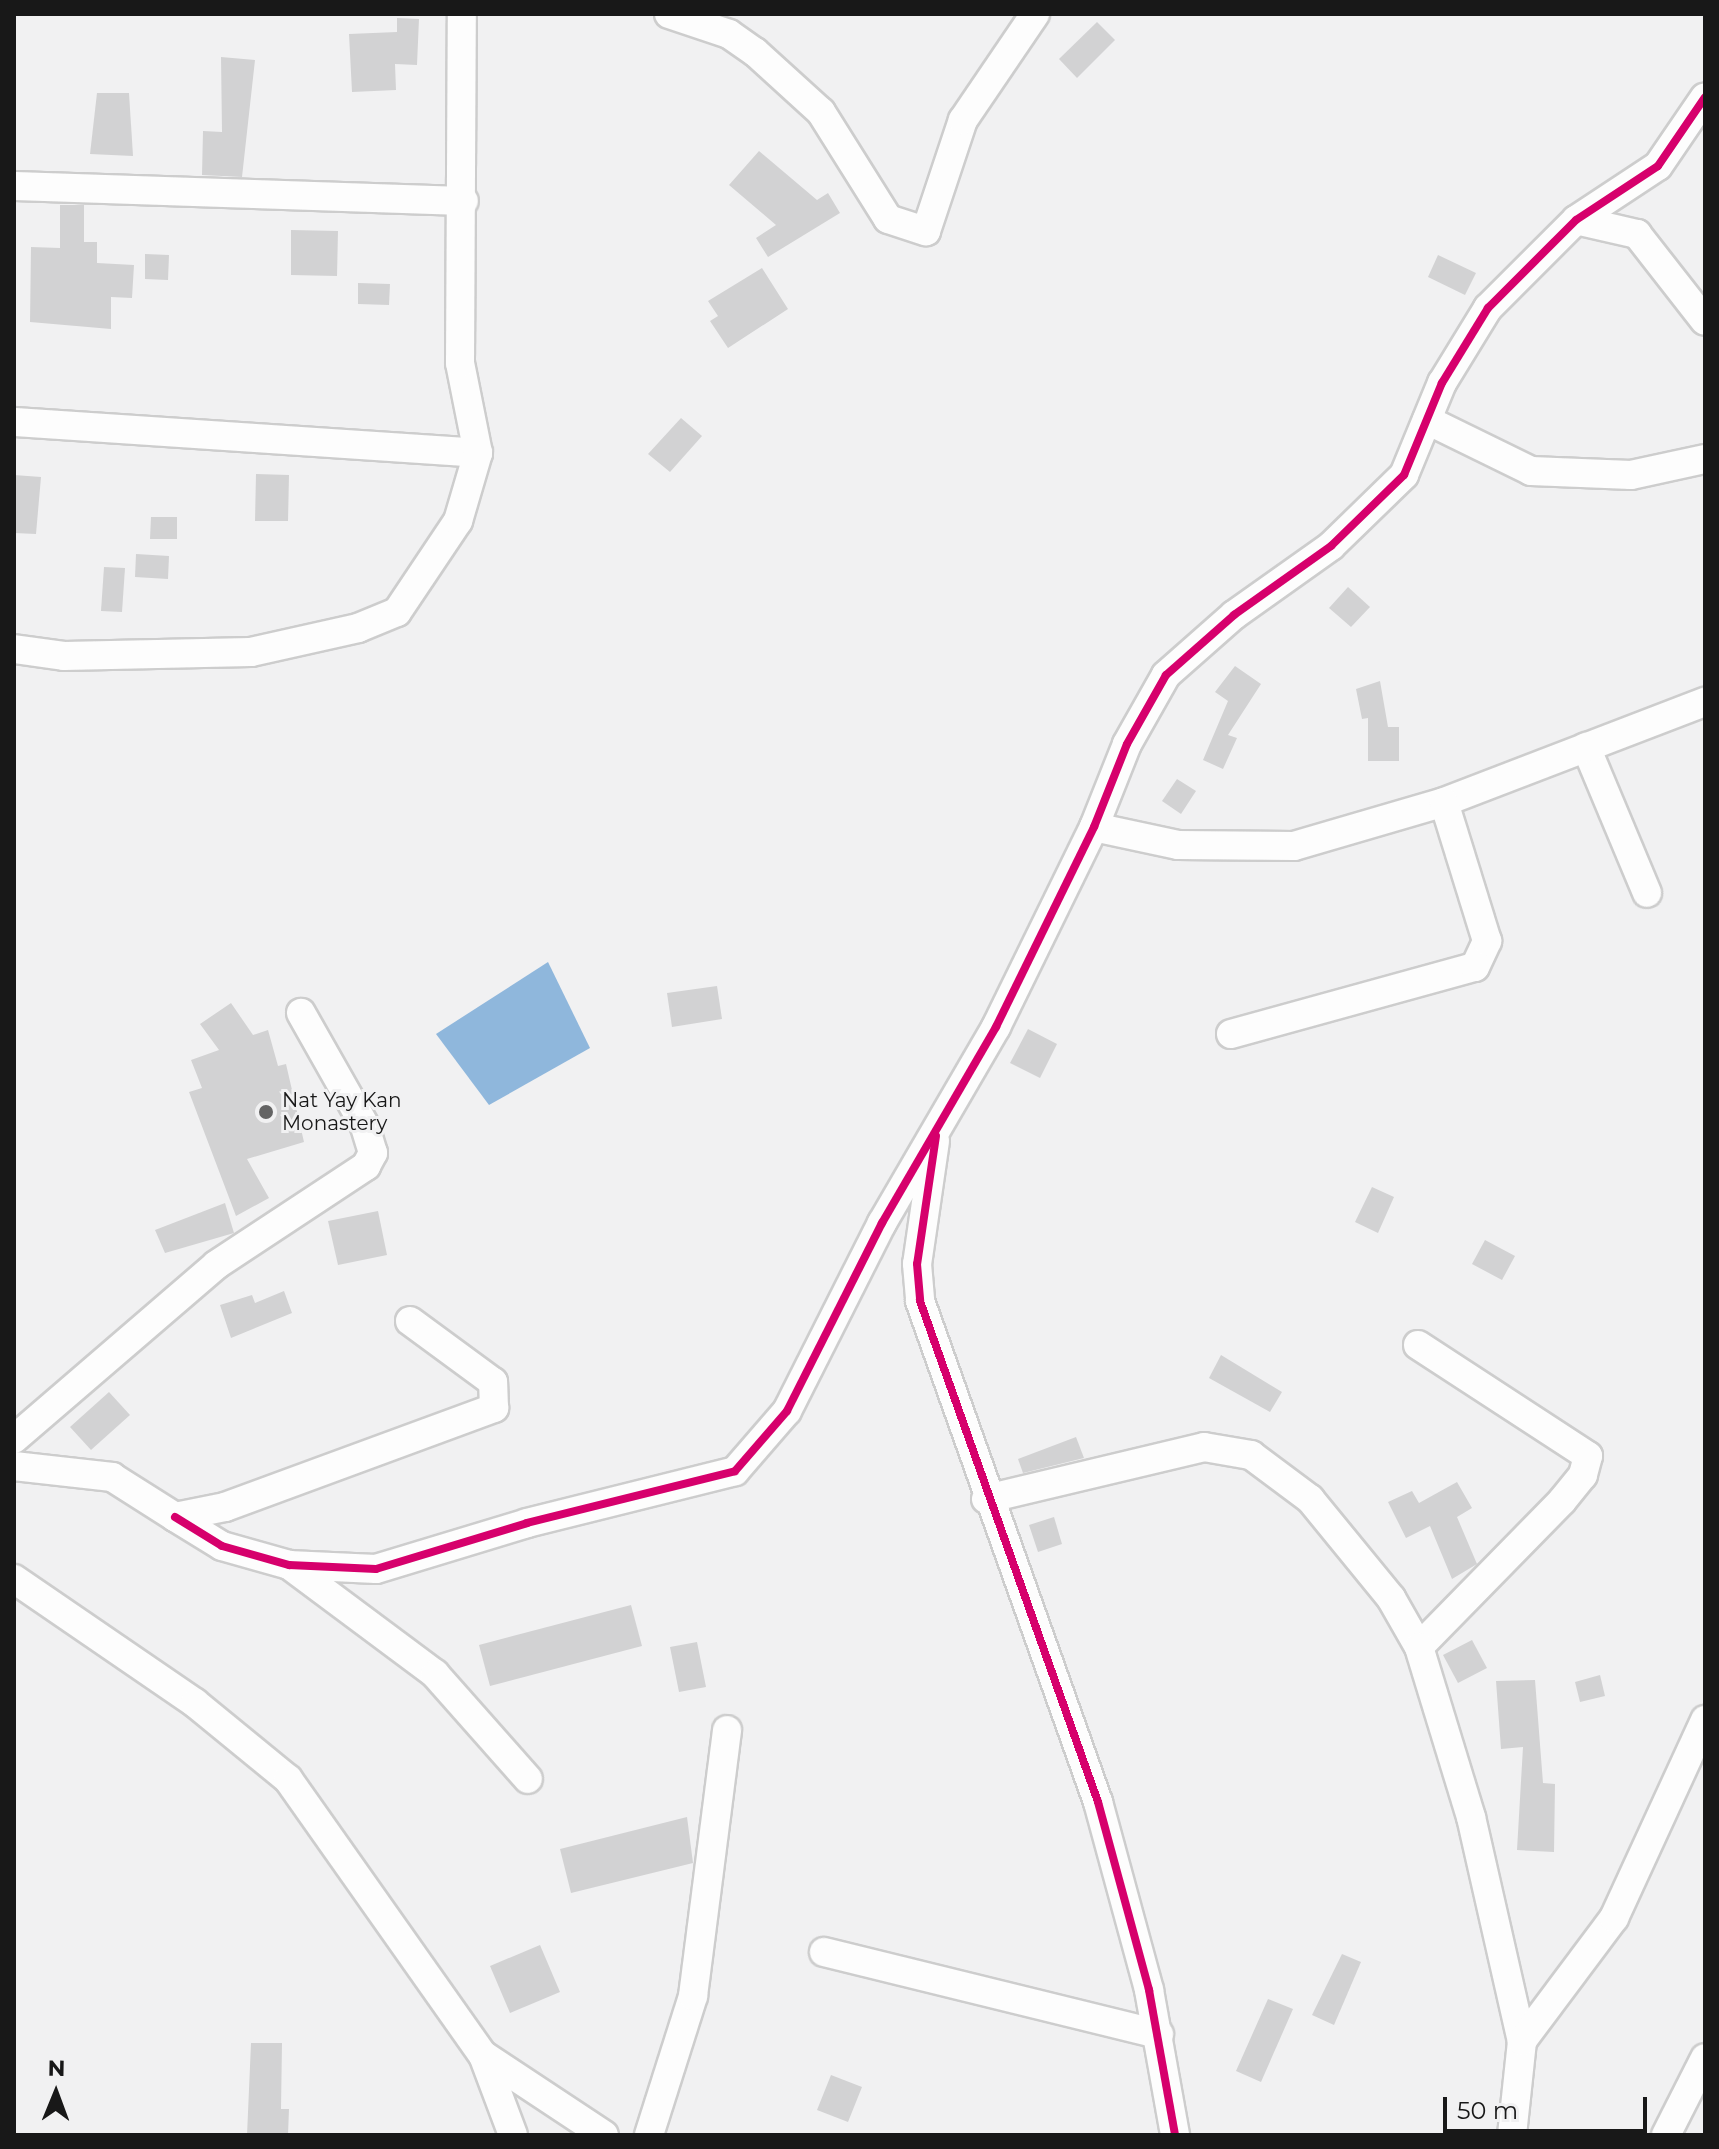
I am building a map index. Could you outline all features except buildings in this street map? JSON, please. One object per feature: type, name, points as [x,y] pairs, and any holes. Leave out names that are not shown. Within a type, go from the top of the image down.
[{"type":"street","points":[[14,649],[64,656],[251,652],[358,628],[397,612],[458,521],[478,453],[460,363],[464,201],[462,14]]},
{"type":"street","points":[[669,14],[729,34],[755,52],[821,112],[888,219],[926,231],[963,120],[1035,14]]},
{"type":"street","points":[[14,1466],[112,1477],[222,1546],[289,1565],[376,1569],[735,1471],[787,1411],[882,1223],[996,1027],[1094,827],[1127,744],[1166,675],[1234,615],[1331,546],[1404,475],[1427,420],[1488,308],[1576,220],[1658,166],[1705,97]]},
{"type":"street","points":[[14,186],[464,201]]},
{"type":"street","points":[[1576,220],[1637,234],[1705,321]]},
{"type":"street","points":[[1427,420],[1531,471],[1631,475],[1705,459]]},
{"type":"street","points":[[14,422],[478,453]]},
{"type":"street","points":[[1094,827],[1178,845],[1294,846],[1444,802],[1705,702]]},
{"type":"street","points":[[1586,747],[1647,893]]},
{"type":"street","points":[[1231,1034],[1475,967],[1487,941],[1444,802]]},
{"type":"street","points":[[14,1439],[216,1265],[366,1166],[373,1153],[365,1126],[301,1013]]},
{"type":"street","points":[[937,1129],[917,1264],[920,1301],[986,1499],[1098,1802],[1159,2034],[1175,2135]]},
{"type":"street","points":[[175,1517],[225,1507],[494,1408],[493,1382],[410,1321]]},
{"type":"street","points":[[1418,1345],[1588,1456],[1583,1475],[1562,1501],[1419,1647]]},
{"type":"street","points":[[986,1499],[1204,1447],[1251,1455],[1310,1499],[1391,1598],[1419,1647],[1471,1817],[1522,2041],[1512,2135]]},
{"type":"street","points":[[289,1565],[435,1674],[528,1779]]},
{"type":"street","points":[[14,1579],[195,1703],[288,1779],[483,2055],[513,2135]]},
{"type":"street","points":[[1522,2041],[1614,1918],[1705,1720]]},
{"type":"street","points":[[649,2135],[693,1996],[727,1730]]},
{"type":"street","points":[[824,1952],[1159,2034]]},
{"type":"street","points":[[483,2055],[604,2135]]},
{"type":"street","points":[[1666,2135],[1705,2058]]},
{"type":"water","points":[[548,962],[590,1048],[489,1105],[436,1034]]},
{"type":"cycle path","points":[[175,1517],[222,1546],[289,1565],[376,1569],[527,1523],[735,1471],[787,1411],[882,1223],[996,1027],[1094,827],[1127,744],[1166,675],[1234,615],[1331,546],[1404,475],[1442,383],[1488,308],[1576,220],[1658,166],[1705,97]]},
{"type":"cycle path","points":[[936,1136],[917,1264],[920,1301],[1098,1802],[1149,1990],[1175,2135]]},
{"type":"place","name":"Nat Yay Kan Monastery","points":[[266,1112]]}]
